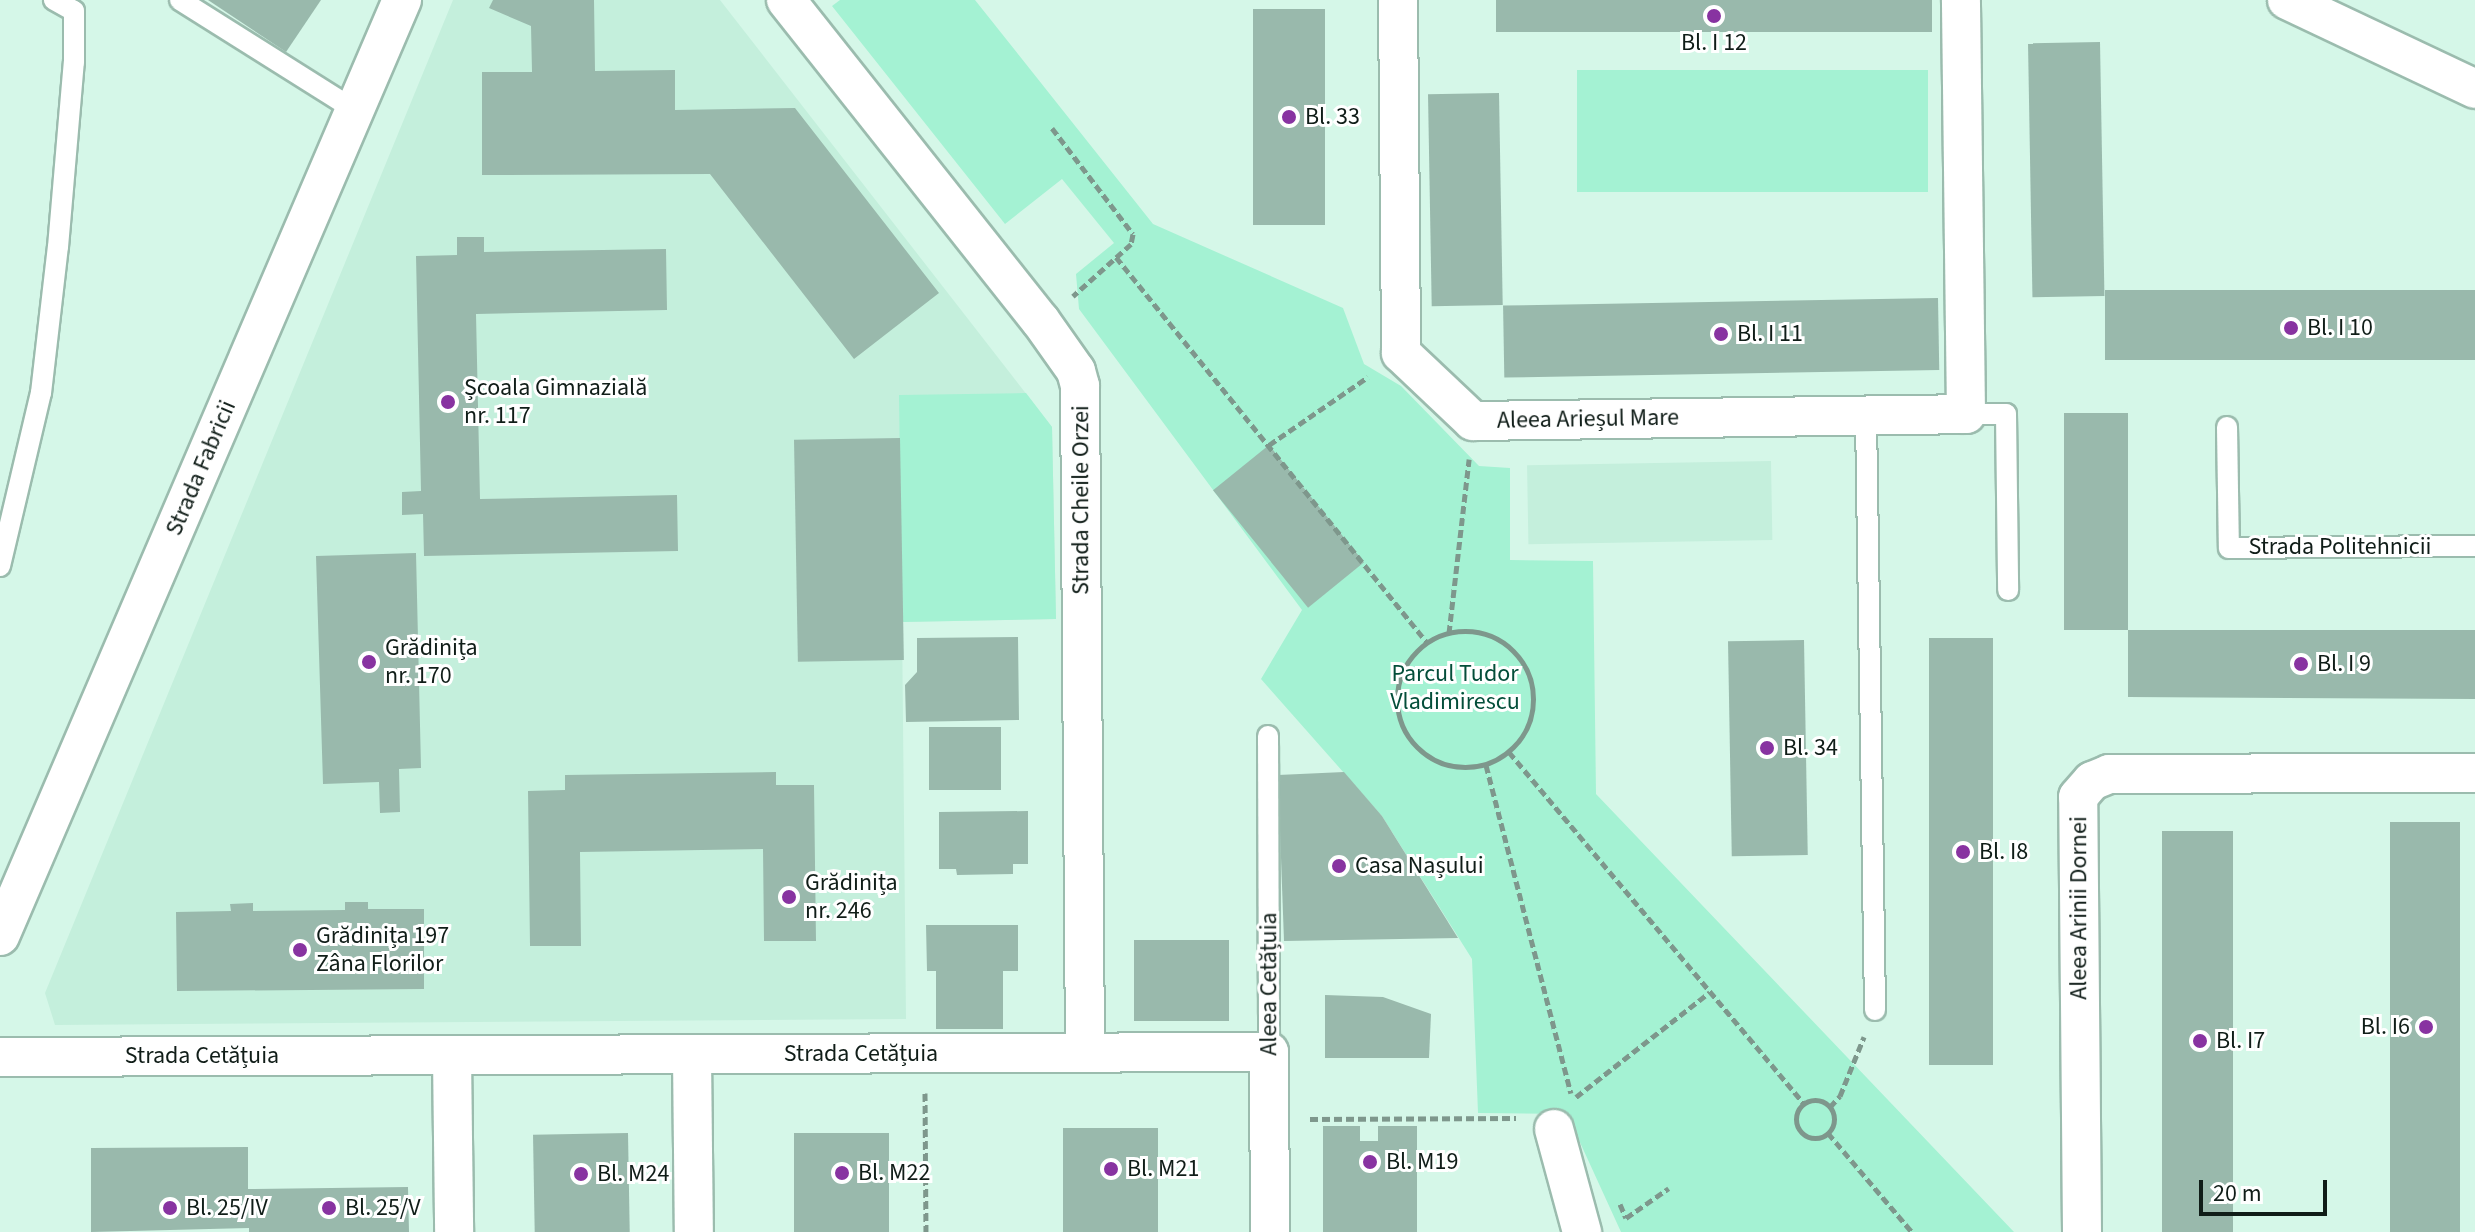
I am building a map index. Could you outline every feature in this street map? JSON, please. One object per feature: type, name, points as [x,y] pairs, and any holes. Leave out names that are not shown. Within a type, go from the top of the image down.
[{"type":"street","name":"Strada Fabricii","points":[[0,936],[402,0]]},
{"type":"street","name":"Strada Cheile Orzei","points":[[786,0],[1040,320],[1076,371],[1082,401],[1085,1053]]},
{"type":"street","points":[[1398,0],[1401,353]]},
{"type":"street","points":[[1961,0],[1966,414]]},
{"type":"street","points":[[2287,0],[2475,89]]},
{"type":"street","name":"Aleea Arieșul Mare","points":[[1401,353],[1473,421],[1966,414]]},
{"type":"street","name":"Aleea Arinii Dornei","points":[[2082,1232],[2078,797],[2092,781],[2109,774],[2475,773]]},
{"type":"street","name":"Strada Cetățuia","points":[[0,1057],[1269,1052]]},
{"type":"street","name":"Aleea Cetățuia","points":[[1269,1052],[1270,1232]]},
{"type":"street","points":[[692,1055],[694,1232]]},
{"type":"street","points":[[452,1056],[454,1232]]},
{"type":"street","points":[[1543,1124],[1582,1232]]},
{"type":"lane","points":[[0,566],[41,393],[58,247],[74,62],[74,11],[54,0]]},
{"type":"lane","points":[[180,0],[355,110]]},
{"type":"lane","points":[[1966,414],[2006,414],[2008,590]]},
{"type":"lane","points":[[1866,416],[1875,1010]]},
{"type":"lane","name":"Strada Politehnicii","points":[[2227,427],[2229,548],[2475,546]]},
{"type":"lane","name":"Aleea Cetățuia","points":[[1268,736],[1269,1052]]},
{"type":"path","points":[[1040,320],[1131,244],[1130,227],[1052,128]]},
{"type":"path","points":[[1116,257],[1427,643]]},
{"type":"path","points":[[1269,445],[1401,353]]},
{"type":"path","points":[[1449,633],[1473,421]]},
{"type":"path","points":[[1470,632],[1507,645],[1530,678],[1534,698],[1531,718],[1522,737],[1509,752],[1486,765],[1465,767],[1443,764],[1424,754],[1404,729],[1397,697],[1401,676],[1411,658],[1427,643],[1449,633],[1470,632]]},
{"type":"path","points":[[1509,752],[1804,1104]]},
{"type":"path","points":[[1486,765],[1572,1100],[1711,992]]},
{"type":"path","points":[[1830,1107],[1840,1096],[1875,1010]]},
{"type":"path","points":[[925,1053],[926,1232]]},
{"type":"path","points":[[1820,1101],[1830,1107],[1834,1118],[1828,1133],[1818,1138],[1802,1133],[1797,1115],[1804,1104],[1820,1101]]},
{"type":"path","points":[[1269,1119],[1543,1124]]},
{"type":"path","points":[[1828,1133],[1912,1232]]},
{"type":"path","points":[[1619,1203],[1626,1218],[1669,1188]]},
{"type":"shaded area","points":[[453,0],[720,0],[1052,427],[1056,619],[902,622],[906,1019],[55,1025],[45,993]]},
{"type":"shaded area","points":[[1771,461],[1772,540],[1528,544],[1527,465]]},
{"type":"green space","name":"Parcul Tudor Vladimirescu","points":[[840,0],[975,0],[1153,224],[1343,308],[1364,364],[1401,386],[1479,466],[1510,468],[1510,560],[1593,561],[1596,794],[2014,1232],[1621,1232],[1567,1114],[1478,1113],[1472,959],[1382,816],[1261,679],[1302,610],[1079,309],[1076,274],[1114,243],[1062,179],[1005,224],[832,6]]},
{"type":"green space","points":[[1577,70],[1928,70],[1928,192],[1577,192]]},
{"type":"green space","points":[[1026,393],[1052,427],[1056,619],[902,622],[899,395]]},
{"type":"building","points":[[208,0],[321,0],[286,52]]},
{"type":"building","points":[[493,0],[594,0],[595,71],[675,70],[675,110],[795,108],[939,293],[854,359],[710,174],[482,175],[482,72],[532,72],[531,26],[489,8]]},
{"type":"building","name":"Bl. I 12","points":[[1496,0],[1932,0],[1932,32],[1496,32]]},
{"type":"building","name":"Bl. 33","points":[[1253,9],[1325,9],[1325,225],[1253,225]]},
{"type":"building","points":[[2100,42],[2104,296],[2032,297],[2028,43]]},
{"type":"building","points":[[1499,93],[1503,305],[1432,306],[1428,94]]},
{"type":"building","name":"Școala Gimnazială nr. 117","points":[[457,237],[484,237],[484,252],[666,249],[667,310],[476,314],[480,499],[677,495],[678,551],[424,556],[423,514],[402,515],[402,492],[421,491],[416,256],[457,255]]},
{"type":"building","name":"Bl. I 10","points":[[2105,290],[2475,290],[2475,360],[2105,360]]},
{"type":"building","name":"Bl. I 11","points":[[1938,298],[1939,370],[1504,378],[1503,306]]},
{"type":"building","points":[[2064,413],[2128,413],[2128,630],[2064,630]]},
{"type":"building","points":[[900,438],[904,660],[798,662],[794,440]]},
{"type":"building","points":[[1269,445],[1364,562],[1308,608],[1213,490]]},
{"type":"building","name":"Grădinița nr. 170","points":[[416,553],[421,768],[399,769],[400,812],[380,813],[379,782],[323,784],[316,556]]},
{"type":"building","name":"Bl. I 9","points":[[2128,630],[2475,630],[2475,699],[2128,697]]},
{"type":"building","points":[[1018,637],[1019,720],[906,722],[905,685],[917,672],[917,638]]},
{"type":"building","name":"Bl. I8","points":[[1929,638],[1993,638],[1993,1065],[1929,1065]]},
{"type":"building","name":"Bl. 34","points":[[1804,640],[1808,855],[1732,856],[1728,641]]},
{"type":"building","points":[[929,727],[1001,727],[1001,790],[929,790]]},
{"type":"building","name":"Grădinița nr. 246","points":[[776,772],[776,785],[814,785],[816,941],[764,941],[763,849],[580,852],[581,946],[530,946],[528,791],[565,790],[565,775]]},
{"type":"building","points":[[1344,772],[1382,816],[1458,938],[1284,941],[1278,775]]},
{"type":"building","points":[[1028,811],[1028,864],[1013,864],[1013,874],[957,875],[956,869],[939,869],[939,812]]},
{"type":"building","name":"Bl. I6","points":[[2390,822],[2460,822],[2460,1232],[2390,1232]]},
{"type":"building","name":"Bl. I7","points":[[2162,831],[2233,831],[2233,1232],[2162,1232]]},
{"type":"building","name":"Grădinița 197 Zâna Florilor","points":[[345,902],[368,902],[368,909],[424,909],[424,989],[177,991],[176,912],[231,911],[230,904],[253,903],[253,911],[345,910]]},
{"type":"building","points":[[926,925],[1018,925],[1018,971],[1003,971],[1003,1029],[936,1029],[936,971],[927,971]]},
{"type":"building","points":[[1134,940],[1229,940],[1229,1021],[1134,1021]]},
{"type":"building","points":[[1325,995],[1383,997],[1431,1014],[1429,1058],[1325,1058]]},
{"type":"building","name":"Bl. M19","points":[[1323,1126],[1360,1126],[1360,1141],[1378,1141],[1378,1126],[1417,1126],[1417,1232],[1323,1232]]},
{"type":"building","name":"Bl. M21","points":[[1063,1128],[1158,1128],[1158,1232],[1063,1232]]},
{"type":"building","name":"Bl. M24","points":[[628,1133],[630,1232],[535,1232],[533,1135]]},
{"type":"building","name":"Bl. M22","points":[[794,1133],[889,1133],[889,1232],[794,1232]]},
{"type":"building","name":"Bl. 25/IV","points":[[248,1147],[248,1189],[408,1187],[409,1232],[249,1232],[249,1228],[91,1232],[91,1148]]},
{"type":"place","name":"Bl. I 12","points":[[1714,16]]},
{"type":"place","name":"Bl. 33","points":[[1289,117]]},
{"type":"place","name":"Bl. I 10","points":[[2291,328]]},
{"type":"place","name":"Bl. I 11","points":[[1721,334]]},
{"type":"place","name":"Școala Gimnazială nr. 117","points":[[448,402]]},
{"type":"place","name":"Grădinița nr. 170","points":[[369,662]]},
{"type":"place","name":"Bl. I 9","points":[[2301,664]]},
{"type":"place","name":"Bl. 34","points":[[1767,748]]},
{"type":"place","name":"Bl. I8","points":[[1963,852]]},
{"type":"place","name":"Casa Nașului","points":[[1339,866]]},
{"type":"place","name":"Grădinița nr. 246","points":[[789,897]]},
{"type":"place","name":"Grădinița 197 Zâna Florilor","points":[[300,950]]},
{"type":"place","name":"Bl. I6","points":[[2426,1027]]},
{"type":"place","name":"Bl. I7","points":[[2200,1041]]},
{"type":"place","name":"Bl. M19","points":[[1370,1162]]},
{"type":"place","name":"Bl. M21","points":[[1111,1169]]},
{"type":"place","name":"Bl. M22","points":[[842,1173]]},
{"type":"place","name":"Bl. M24","points":[[581,1174]]},
{"type":"place","name":"Bl. 25/IV","points":[[170,1208]]},
{"type":"place","name":"Bl. 25/V","points":[[329,1208]]}]
